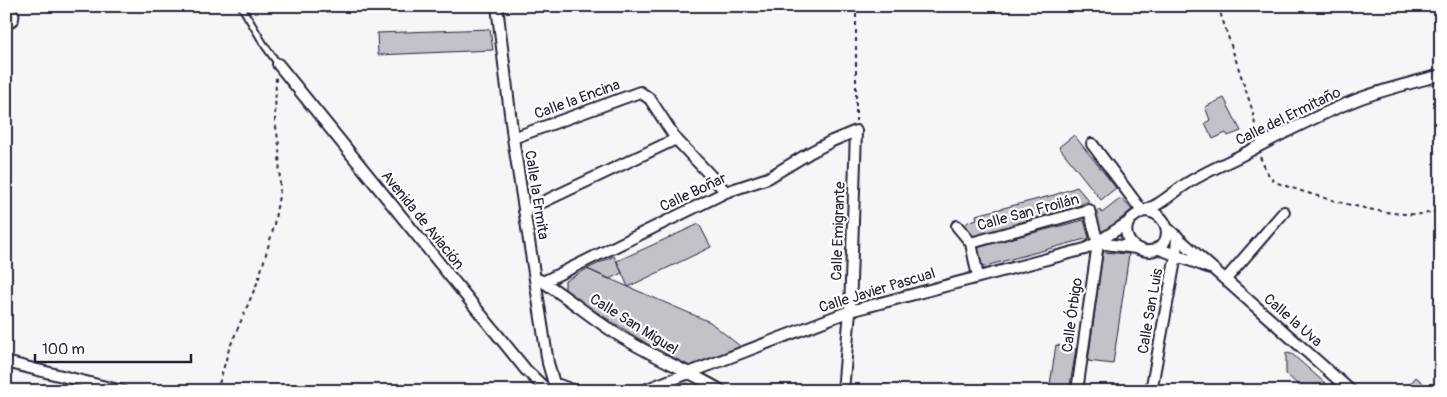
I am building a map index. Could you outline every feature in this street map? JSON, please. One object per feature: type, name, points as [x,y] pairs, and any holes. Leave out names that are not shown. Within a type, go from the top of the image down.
[{"type":"street","name":"Calle la Ermita","points":[[496,6],[513,138],[524,211],[538,280],[552,390]]},
{"type":"street","name":"Avenida de Aviación","points":[[278,64],[526,370],[552,390]]},
{"type":"street","name":"Calle del Ermitaño","points":[[1142,211],[1157,205],[1186,184],[1257,146],[1361,98],[1441,75]]},
{"type":"street","name":"Calle la Encina","points":[[513,138],[640,92],[650,99],[676,139],[726,192]]},
{"type":"street","name":"Calle Boñar","points":[[538,280],[726,192],[768,178],[810,152],[856,131]]},
{"type":"street","name":"Calle Emigrante","points":[[843,391],[850,311],[856,131]]},
{"type":"street","points":[[524,211],[676,139]]},
{"type":"street","points":[[1092,144],[1142,211]]},
{"type":"street","points":[[1157,205],[1167,228],[1165,240],[1157,248],[1150,251],[1143,251],[1131,244],[1127,237],[1128,223],[1133,216],[1142,211],[1156,212],[1161,216]]},
{"type":"street","name":"Calle San Froilán","points":[[971,243],[1089,210],[1098,244]]},
{"type":"street","points":[[1226,279],[1284,212]]},
{"type":"street","name":"Calle Javier Pascual","points":[[642,391],[850,311],[1085,249],[1098,244],[1111,233],[1128,223]]},
{"type":"street","name":"Calle San Froilán","points":[[957,226],[971,243],[978,277]]},
{"type":"street","name":"Calle la Uva","points":[[1167,228],[1351,391]]},
{"type":"street","name":"Calle San Luis","points":[[1151,391],[1176,255],[1177,236]]},
{"type":"street","name":"Calle Javier Pascual","points":[[1098,244],[1136,248]]},
{"type":"street","name":"Calle Órbigo","points":[[1077,391],[1098,244]]},
{"type":"street","name":"Calle la Uva","points":[[1157,248],[1216,270]]},
{"type":"street","name":"Calle San Miguel","points":[[538,280],[615,333],[668,364],[722,391]]},
{"type":"street","points":[[6,362],[122,391]]},
{"type":"street","points":[[552,390],[562,386],[575,391]]},
{"type":"lane","points":[[6,29],[15,21],[16,15],[10,6]]},
{"type":"lane","points":[[241,6],[264,46],[278,64]]},
{"type":"path","points":[[856,6],[856,131]]},
{"type":"path","points":[[1218,6],[1252,109],[1257,130],[1259,155],[1268,174],[1275,182],[1323,198],[1382,211],[1420,214],[1435,212],[1441,209]]},
{"type":"path","points":[[217,391],[229,349],[258,281],[272,230],[280,190],[280,146],[275,121],[275,77],[278,64]]},
{"type":"shaded area","points":[[685,381],[700,391],[663,391]]},
{"type":"building","points":[[490,29],[493,50],[378,55],[377,33]]},
{"type":"building","points":[[1224,98],[1241,131],[1228,136],[1226,133],[1213,139],[1205,123],[1210,120],[1205,107]]},
{"type":"building","points":[[1074,135],[1116,188],[1101,200],[1059,147]]},
{"type":"building","points":[[1077,187],[1089,201],[1064,212],[971,237],[963,227],[968,222],[977,219],[976,215],[1054,195]]},
{"type":"building","points":[[1121,198],[1132,210],[1103,233],[1100,232],[1094,213],[1100,210],[1102,213]]},
{"type":"building","points":[[1084,220],[1089,238],[982,267],[977,247]]},
{"type":"building","points":[[699,224],[711,247],[628,287],[617,261]]},
{"type":"building","points":[[1103,252],[1129,254],[1113,364],[1088,361]]},
{"type":"building","points":[[614,256],[622,273],[609,279],[587,269]]},
{"type":"building","points":[[587,269],[710,322],[741,347],[694,366],[682,366],[565,292],[565,281]]},
{"type":"building","points":[[1056,345],[1076,349],[1069,391],[1049,391]]},
{"type":"building","points":[[1286,353],[1292,354],[1334,391],[1305,391],[1286,374]]},
{"type":"building","points":[[1416,377],[1430,389],[1428,391],[1404,391]]}]
